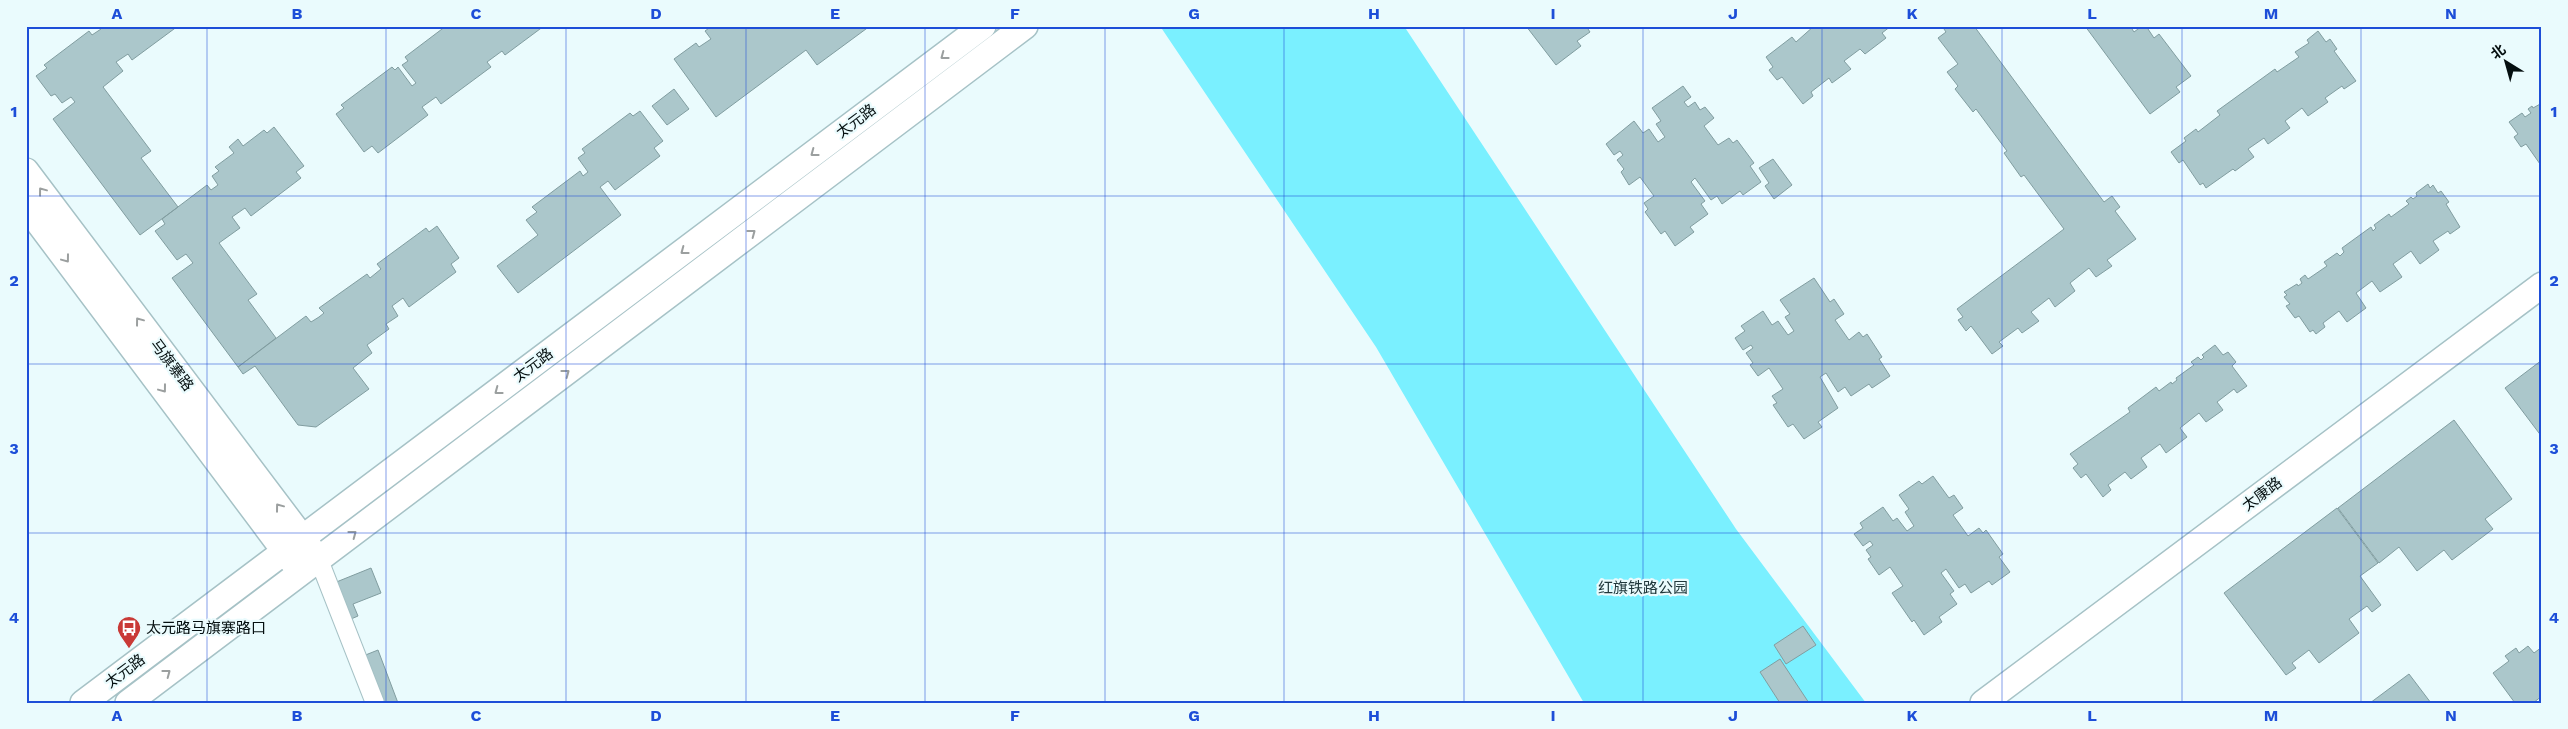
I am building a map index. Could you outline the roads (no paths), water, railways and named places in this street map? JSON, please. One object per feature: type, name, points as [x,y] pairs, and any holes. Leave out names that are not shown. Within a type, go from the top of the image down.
[{"type":"main road","name":"太元路","points":[[83,703],[983,26]]},
{"type":"main road","name":"太元路","points":[[128,703],[1025,26]]},
{"type":"main road","name":"马旗寨路","points":[[26,171],[293,544]]},
{"type":"main road","name":"马旗寨路","points":[[26,206],[310,566]]},
{"type":"main road","name":"太康路","points":[[1983,703],[2542,284]]},
{"type":"street","points":[[310,566],[375,703]]},
{"type":"place","name":"太元路马旗寨路口","points":[[129,649]]},
{"type":"park label","name":"红旗铁路公园","points":[[1643,588]]}]
